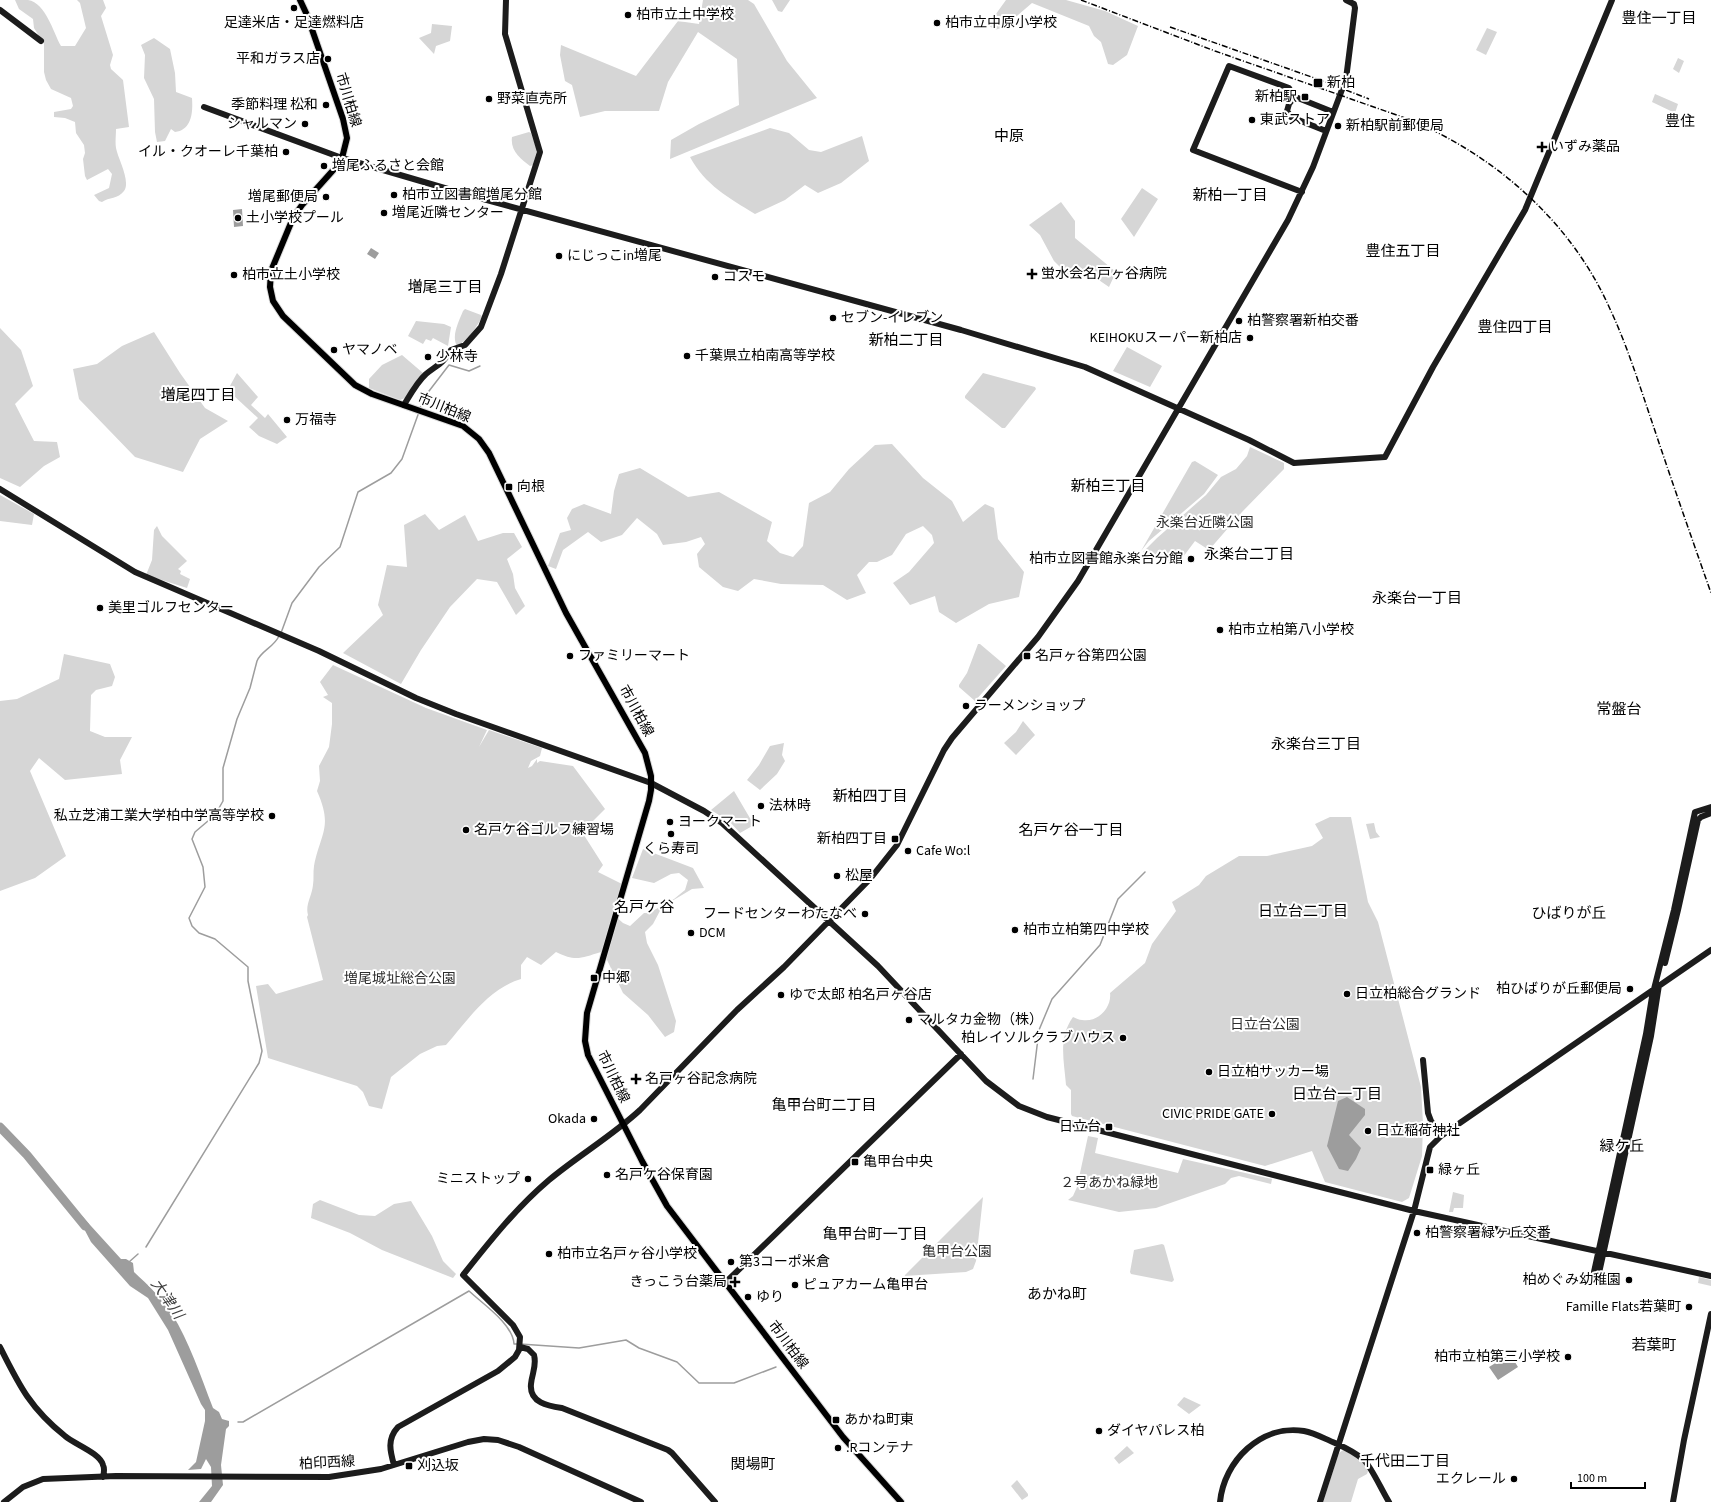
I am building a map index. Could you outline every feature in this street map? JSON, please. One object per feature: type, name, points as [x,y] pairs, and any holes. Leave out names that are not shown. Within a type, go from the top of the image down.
[{"type":"main road","name":"市川柏線","points":[[300,0],[307,15],[343,119],[347,138],[342,158],[293,218],[271,271],[271,294],[276,308],[355,385],[372,394],[463,426],[473,433],[484,445],[566,613],[642,748],[650,769],[651,783],[648,801],[592,996],[586,1022],[585,1041],[588,1055],[662,1199],[843,1437],[901,1502]]},
{"type":"street","points":[[404,405],[426,374],[437,367],[446,358],[451,350],[465,345],[481,327],[501,274],[540,152],[505,34],[506,0]]},
{"type":"street","points":[[394,1466],[390,1446],[392,1436],[398,1427],[498,1371],[515,1357],[520,1347],[520,1337],[513,1325],[463,1275],[496,1232],[527,1200],[550,1180],[624,1125],[737,1010],[784,967],[830,921],[870,879],[889,856],[907,828],[944,750],[952,738],[1038,636],[1073,587],[1288,220],[1302,192],[1346,79],[1355,14],[1354,4],[1346,0]]},
{"type":"street","points":[[204,107],[342,158],[961,330],[1085,367],[1266,448],[1294,463],[1385,457],[1433,367],[1525,210],[1612,0]]},
{"type":"street","points":[[0,10],[41,41]]},
{"type":"street","points":[[1302,192],[1193,150],[1229,66],[1289,88],[1295,98],[1333,112]]},
{"type":"street","points":[[1295,98],[1290,101],[1287,109],[1289,115],[1326,131]]},
{"type":"street","points":[[0,488],[135,572],[319,651],[416,698],[456,714],[651,783],[704,811],[722,823],[878,966],[995,1090],[1029,1111],[1414,1211],[1711,1276]]},
{"type":"street","points":[[1597,1273],[1650,1042],[1656,988],[1695,812],[1711,807]]},
{"type":"street","points":[[1656,988],[1678,910],[1698,820],[1701,817],[1711,813]]},
{"type":"street","points":[[1320,1502],[1414,1211],[1430,1147],[1442,1136],[1711,950]]},
{"type":"street","points":[[725,1283],[961,1054]]},
{"type":"street","points":[[1423,1060],[1428,1113],[1431,1121],[1442,1136]]},
{"type":"street","points":[[1673,1502],[1684,1440],[1711,1314]]},
{"type":"street","points":[[0,1347],[19,1385],[35,1408],[66,1437],[99,1457],[103,1464],[103,1477]]},
{"type":"street","points":[[520,1347],[530,1350],[534,1355],[535,1369],[530,1384],[536,1399],[548,1406],[562,1408],[672,1452],[715,1502]]},
{"type":"street","points":[[1220,1502],[1228,1476],[1239,1457],[1252,1444],[1283,1431],[1303,1431],[1339,1445],[1365,1462],[1389,1502]]},
{"type":"street","name":"柏印西線","points":[[4,1502],[23,1487],[43,1479],[183,1476],[329,1477],[367,1472],[394,1466],[468,1442],[484,1439],[498,1440],[519,1447],[641,1502]]},
{"type":"green space","points":[[15,0],[28,0],[40,6],[61,46],[75,46],[86,28],[80,3],[77,0],[103,0],[106,8],[101,16],[113,55],[110,65],[111,69],[123,80],[129,127],[116,129],[116,148],[126,182],[126,187],[122,194],[102,202],[99,201],[94,195],[109,188],[112,174],[108,169],[87,180],[85,176],[83,159],[85,153],[84,145],[76,133],[75,122],[65,118],[54,117],[54,112],[71,109],[73,106],[71,98],[51,89],[44,72],[44,44],[34,28],[33,19],[19,9]]},
{"type":"green space","points":[[703,0],[748,0],[754,4],[787,61],[817,98],[670,159],[671,140],[699,124],[739,105],[737,59],[698,32],[668,82],[659,111],[605,111],[580,117],[572,85],[565,81],[560,55],[561,45],[636,76],[678,21],[699,24]]},
{"type":"green space","points":[[772,0],[790,0],[782,12],[778,11]]},
{"type":"green space","points":[[1006,0],[1066,0],[1105,11],[1138,26],[1127,55],[1113,65],[1108,64],[1101,42],[1094,36],[1089,26],[1032,3],[1004,27],[995,30],[988,25]]},
{"type":"green space","points":[[432,24],[452,26],[450,41],[436,46],[434,54],[419,38],[431,33]]},
{"type":"green space","points":[[1487,28],[1497,32],[1486,55],[1476,50]]},
{"type":"green space","points":[[154,38],[170,49],[175,73],[176,92],[192,98],[192,114],[185,128],[181,131],[175,132],[171,129],[165,141],[157,142],[155,132],[154,99],[144,78],[145,55],[141,45]]},
{"type":"green space","points":[[1678,58],[1684,61],[1679,73],[1673,69]]},
{"type":"green space","points":[[1655,94],[1678,104],[1675,113],[1652,102]]},
{"type":"green space","points":[[770,128],[789,133],[809,150],[821,152],[862,136],[869,161],[841,183],[818,193],[805,185],[785,200],[755,214],[718,190],[710,183],[696,167],[690,157]]},
{"type":"green space","points":[[529,132],[531,133],[537,150],[533,165],[530,166],[514,150],[512,142],[512,137]]},
{"type":"green space","points":[[1142,188],[1158,199],[1134,237],[1121,219]]},
{"type":"green space","points":[[1061,202],[1075,221],[1075,238],[1116,272],[1109,287],[1090,274],[1071,278],[1054,261],[1040,235],[1029,225]]},
{"type":"green space","points":[[465,309],[481,315],[482,317],[465,340],[457,346],[455,342],[456,328]]},
{"type":"green space","points":[[416,321],[444,324],[451,327],[448,346],[433,338],[431,341],[426,339],[423,344],[408,336]]},
{"type":"green space","points":[[0,328],[21,350],[33,386],[15,404],[34,441],[57,442],[60,457],[44,466],[20,487],[0,478]]},
{"type":"green space","points":[[154,332],[180,373],[205,408],[228,421],[200,439],[183,472],[135,457],[79,399],[73,369],[97,364],[122,346]]},
{"type":"green space","points":[[1127,347],[1162,366],[1150,387],[1113,371]]},
{"type":"green space","points":[[402,355],[423,373],[405,398],[400,400],[369,388],[369,379],[382,365]]},
{"type":"green space","points":[[237,373],[258,397],[251,405],[265,418],[268,414],[287,437],[277,444],[259,436],[249,427],[258,418],[233,395],[231,397],[225,395]]},
{"type":"green space","points":[[983,373],[1035,387],[1036,389],[1005,428],[1002,428],[965,398]]},
{"type":"green space","points":[[892,444],[923,478],[952,501],[963,522],[985,504],[994,508],[998,539],[1024,572],[1019,597],[989,604],[956,623],[939,612],[935,596],[910,605],[893,583],[909,572],[934,543],[932,535],[923,526],[906,534],[892,555],[877,562],[869,562],[857,575],[866,593],[847,600],[823,585],[781,584],[754,579],[738,591],[723,587],[699,567],[697,554],[705,544],[701,537],[686,542],[663,545],[657,534],[637,518],[622,535],[601,542],[588,532],[563,550],[556,569],[548,566],[560,533],[571,530],[567,518],[572,509],[584,504],[611,514],[614,491],[619,474],[640,468],[688,497],[719,492],[772,522],[767,541],[780,553],[793,557],[803,546],[809,503],[830,492],[849,469],[875,445]]},
{"type":"green space","name":"永楽台近隣公園","points":[[1250,447],[1284,463],[1284,469],[1242,512],[1209,550],[1195,541],[1177,565],[1143,552],[1206,495],[1221,477],[1236,469],[1247,456]]},
{"type":"green space","points":[[1195,461],[1218,475],[1204,494],[1149,541],[1141,551],[1192,462]]},
{"type":"green space","points":[[0,495],[34,514],[32,525],[0,521]]},
{"type":"green space","points":[[425,514],[439,530],[465,515],[478,541],[503,533],[514,533],[522,547],[507,559],[513,574],[515,588],[525,606],[516,615],[497,582],[477,579],[450,607],[421,650],[401,684],[343,653],[383,615],[378,605],[387,565],[407,567],[404,525]]},
{"type":"green space","points":[[157,526],[162,536],[187,561],[178,569],[181,571],[180,574],[190,579],[187,588],[146,575],[152,560],[154,530]]},
{"type":"green space","points":[[978,644],[980,644],[1006,666],[975,701],[959,687],[959,685],[967,673]]},
{"type":"green space","points":[[64,654],[110,664],[115,677],[112,686],[96,690],[91,695],[90,731],[105,737],[132,737],[120,760],[122,774],[65,780],[39,758],[30,771],[66,856],[35,878],[0,891],[0,701],[17,699],[59,679]]},
{"type":"green space","name":"増尾城址総合公園","points":[[333,665],[426,708],[487,730],[479,747],[489,730],[542,748],[540,756],[531,761],[528,768],[532,766],[537,759],[537,763],[540,761],[573,766],[605,809],[582,832],[603,865],[598,872],[624,885],[614,915],[623,923],[630,926],[644,913],[649,913],[674,899],[685,890],[688,880],[679,873],[671,874],[654,883],[632,878],[643,849],[693,868],[704,888],[692,889],[662,907],[653,924],[645,932],[647,943],[658,965],[676,1021],[674,1032],[665,1037],[648,1015],[623,993],[607,960],[601,952],[574,958],[556,952],[541,965],[527,957],[521,965],[521,979],[498,990],[479,1006],[446,1045],[437,1046],[420,1054],[391,1077],[382,1109],[369,1106],[363,1092],[357,1086],[268,1058],[256,986],[268,984],[276,994],[323,980],[307,917],[307,911],[313,885],[314,866],[325,822],[322,803],[317,791],[320,781],[319,766],[329,747],[332,724],[332,703],[323,697],[328,695],[320,682]]},
{"type":"green space","points":[[1023,721],[1035,735],[1016,755],[1004,743],[1016,732]]},
{"type":"green space","points":[[784,743],[782,755],[785,761],[777,774],[760,790],[747,780],[759,765],[770,746]]},
{"type":"green space","points":[[734,791],[754,825],[740,833],[730,822],[711,810]]},
{"type":"green space","name":"日立台公園","points":[[1330,817],[1351,817],[1368,902],[1378,922],[1421,1087],[1423,1124],[1422,1156],[1409,1198],[1402,1202],[1325,1182],[1312,1151],[1265,1166],[1072,1116],[1071,1090],[1066,1085],[1063,1058],[1065,1033],[1068,1025],[1073,1017],[1080,1020],[1088,1020],[1093,1019],[1103,1013],[1109,1004],[1110,993],[1145,963],[1152,944],[1176,911],[1172,902],[1199,885],[1206,876],[1239,856],[1267,856],[1312,846],[1323,838],[1315,824]]},
{"type":"green space","points":[[1374,823],[1376,832],[1380,837],[1370,839],[1366,824]]},
{"type":"green space","name":"２号あかね緑地","points":[[1088,1136],[1098,1138],[1095,1153],[1178,1173],[1183,1159],[1272,1179],[1271,1184],[1239,1176],[1231,1178],[1225,1184],[1156,1208],[1119,1212],[1068,1200],[1073,1196],[1077,1187]]},
{"type":"green space","points":[[1453,1192],[1464,1195],[1463,1208],[1454,1208],[1453,1212],[1449,1212]]},
{"type":"green space","name":"亀甲台公園","points":[[983,1197],[976,1261],[973,1269],[966,1272],[904,1276]]},
{"type":"green space","points":[[320,1200],[359,1215],[375,1216],[394,1204],[411,1201],[432,1236],[443,1261],[456,1274],[453,1278],[382,1250],[350,1233],[311,1218],[313,1204]]},
{"type":"green space","points":[[1162,1244],[1164,1245],[1174,1280],[1172,1282],[1131,1274],[1130,1272],[1134,1250]]},
{"type":"green space","points":[[1699,1277],[1711,1280],[1711,1286],[1698,1283]]},
{"type":"green space","points":[[1184,1397],[1201,1405],[1189,1414],[1177,1405]]},
{"type":"green space","points":[[1127,1446],[1134,1453],[1119,1464],[1114,1458]]},
{"type":"green space","points":[[1343,1450],[1362,1460],[1368,1471],[1367,1474],[1358,1479],[1351,1502],[1323,1502],[1339,1453]]},
{"type":"green space","points":[[1017,1480],[1028,1494],[1028,1496],[1022,1500],[1011,1486]]},
{"type":"shaded area","name":"土小学校プール","points":[[242,209],[243,226],[234,227],[233,210]]},
{"type":"shaded area","points":[[371,248],[379,253],[375,259],[367,254]]},
{"type":"shaded area","points":[[1347,1097],[1365,1109],[1365,1115],[1349,1135],[1361,1148],[1348,1171],[1339,1169],[1327,1146],[1338,1101]]},
{"type":"shaded area","points":[[71,1204],[121,1259],[126,1259],[133,1263],[134,1272],[168,1308],[189,1347],[213,1408],[219,1412],[222,1419],[229,1421],[229,1426],[226,1429],[221,1465],[223,1485],[211,1502],[199,1502],[212,1486],[211,1467],[206,1459],[201,1469],[188,1470],[196,1462],[205,1421],[205,1410],[168,1330],[148,1298],[130,1286],[91,1242]]},
{"type":"shaded area","points":[[1510,1354],[1518,1367],[1498,1380],[1489,1367]]},
{"type":"waterway","points":[[420,408],[426,395],[449,365],[469,371],[480,366]]},
{"type":"waterway","points":[[281,633],[292,603],[319,567],[340,547],[358,492],[391,473],[402,459],[419,412]]},
{"type":"waterway","points":[[146,1247],[259,1063],[262,1051],[248,981],[248,967],[215,939],[199,933],[192,926],[189,918],[205,887],[203,867],[192,839],[195,832],[215,815],[223,801],[223,768],[237,719],[250,688],[257,661],[261,654],[274,643],[279,636]]},
{"type":"waterway","points":[[1033,1079],[1039,1030],[1052,999],[1100,945],[1118,899],[1145,872]]},
{"type":"waterway","name":"大津川","points":[[0,1127],[27,1155],[85,1226]]},
{"type":"waterway","points":[[129,1262],[138,1254]]},
{"type":"waterway","points":[[238,1422],[243,1422],[469,1291],[503,1322],[509,1329],[514,1344],[517,1344]]},
{"type":"waterway","points":[[520,1344],[579,1348],[626,1340],[639,1348],[677,1362],[699,1383],[734,1383],[776,1367]]},
{"type":"railway","points":[[1081,0],[1215,51],[1405,118],[1469,150],[1526,194],[1551,219],[1574,247],[1594,277],[1610,309],[1622,336],[1711,593]]},
{"type":"railway","points":[[1170,27],[1369,99]]},
{"type":"place","name":"足達米店・足達燃料店","points":[[294,8]]},
{"type":"place","name":"柏市立土中学校","points":[[628,15]]},
{"type":"place","name":"柏市立中原小学校","points":[[937,23]]},
{"type":"place","name":"平和ガラス店","points":[[328,59]]},
{"type":"place","name":"新柏","points":[[1318,83]]},
{"type":"place","name":"新柏駅","points":[[1305,97]]},
{"type":"place","name":"野菜直売所","points":[[489,99]]},
{"type":"place","name":"季節料理 松和","points":[[326,105]]},
{"type":"place","name":"東武ストア","points":[[1252,120]]},
{"type":"place","name":"シャルマン","points":[[305,124]]},
{"type":"place","name":"新柏駅前郵便局","points":[[1338,126]]},
{"type":"place","name":"いずみ薬品","points":[[1542,147]]},
{"type":"place","name":"イル・クオーレ千葉柏","points":[[286,152]]},
{"type":"place","name":"増尾ふるさと会館","points":[[324,166]]},
{"type":"place","name":"柏市立図書館増尾分館","points":[[394,195]]},
{"type":"place","name":"増尾郵便局","points":[[326,197]]},
{"type":"place","name":"増尾近隣センター","points":[[384,213]]},
{"type":"place","name":"土小学校プール","points":[[238,218]]},
{"type":"place","name":"にじっこin増尾","points":[[559,256]]},
{"type":"place","name":"蛍水会名戸ヶ谷病院","points":[[1032,274]]},
{"type":"place","name":"柏市立土小学校","points":[[234,275]]},
{"type":"place","name":"コスモ","points":[[715,277]]},
{"type":"place","name":"セブン-イレブン","points":[[833,318]]},
{"type":"place","name":"柏警察署新柏交番","points":[[1239,321]]},
{"type":"place","name":"KEIHOKUスーパー新柏店","points":[[1250,338]]},
{"type":"place","name":"ヤマノベ","points":[[334,350]]},
{"type":"place","name":"千葉県立柏南高等学校","points":[[687,356]]},
{"type":"place","name":"少林寺","points":[[428,357]]},
{"type":"place","name":"万福寺","points":[[287,420]]},
{"type":"place","name":"向根","points":[[509,487]]},
{"type":"place","name":"柏市立図書館永楽台分館","points":[[1191,559]]},
{"type":"place","name":"美里ゴルフセンター","points":[[100,608]]},
{"type":"place","name":"柏市立柏第八小学校","points":[[1220,630]]},
{"type":"place","name":"ファミリーマート","points":[[570,656]]},
{"type":"place","name":"名戸ヶ谷第四公園","points":[[1027,656]]},
{"type":"place","name":"ラーメンショップ","points":[[966,706]]},
{"type":"place","name":"法林時","points":[[761,806]]},
{"type":"place","name":"私立芝浦工業大学柏中学高等学校","points":[[272,816]]},
{"type":"place","name":"ヨークマート","points":[[670,822]]},
{"type":"place","name":"名戸ケ谷ゴルフ練習場","points":[[466,830]]},
{"type":"place","name":"くら寿司","points":[[671,834]]},
{"type":"place","name":"新柏四丁目","points":[[895,839]]},
{"type":"place","name":"Cafe Wo:l","points":[[908,851]]},
{"type":"place","name":"松屋","points":[[837,876]]},
{"type":"place","name":"フードセンターわたなべ","points":[[865,914]]},
{"type":"place","name":"柏市立柏第四中学校","points":[[1015,930]]},
{"type":"place","name":"DCM","points":[[691,933]]},
{"type":"place","name":"中郷","points":[[594,978]]},
{"type":"place","name":"柏ひばりが丘郵便局","points":[[1630,989]]},
{"type":"place","name":"日立柏総合グランド","points":[[1347,994]]},
{"type":"place","name":"ゆで太郎 柏名戸ヶ谷店","points":[[781,995]]},
{"type":"place","name":"マルタカ金物（株）","points":[[909,1020]]},
{"type":"place","name":"柏レイソルクラブハウス","points":[[1123,1038]]},
{"type":"place","name":"日立柏サッカー場","points":[[1209,1072]]},
{"type":"place","name":"名戸ヶ谷記念病院","points":[[636,1079]]},
{"type":"place","name":"CIVIC PRIDE GATE","points":[[1272,1114]]},
{"type":"place","name":"Okada","points":[[594,1119]]},
{"type":"place","name":"日立台","points":[[1109,1127]]},
{"type":"place","name":"日立稲荷神社","points":[[1368,1131]]},
{"type":"place","name":"亀甲台中央","points":[[855,1162]]},
{"type":"place","name":"緑ヶ丘","points":[[1430,1170]]},
{"type":"place","name":"名戸ケ谷保育園","points":[[607,1175]]},
{"type":"place","name":"ミニストップ","points":[[528,1179]]},
{"type":"place","name":"柏警察署緑ヶ丘交番","points":[[1417,1233]]},
{"type":"place","name":"柏市立名戸ヶ谷小学校","points":[[549,1254]]},
{"type":"place","name":"第3コーポ米倉","points":[[731,1262]]},
{"type":"place","name":"柏めぐみ幼稚園","points":[[1629,1280]]},
{"type":"place","name":"きっこう台薬局","points":[[735,1282]]},
{"type":"place","name":"ピュアカーム亀甲台","points":[[795,1285]]},
{"type":"place","name":"ゆり","points":[[748,1297]]},
{"type":"place","name":"Famille Flats若葉町","points":[[1689,1307]]},
{"type":"place","name":"柏市立柏第三小学校","points":[[1568,1357]]},
{"type":"place","name":"あかね町東","points":[[836,1420]]},
{"type":"place","name":"ダイヤパレス柏","points":[[1099,1431]]},
{"type":"place","name":".Rコンテナ","points":[[838,1448]]},
{"type":"place","name":"刈込坂","points":[[409,1466]]},
{"type":"place","name":"エクレール","points":[[1514,1479]]},
{"type":"district","name":"豊住一丁目","points":[[1659,18]]},
{"type":"district","name":"豊住","points":[[1680,121]]},
{"type":"district","name":"中原","points":[[1009,136]]},
{"type":"district","name":"新柏一丁目","points":[[1230,195]]},
{"type":"district","name":"豊住五丁目","points":[[1403,251]]},
{"type":"district","name":"増尾三丁目","points":[[445,287]]},
{"type":"district","name":"豊住四丁目","points":[[1515,327]]},
{"type":"district","name":"新柏二丁目","points":[[906,340]]},
{"type":"district","name":"増尾四丁目","points":[[198,395]]},
{"type":"district","name":"新柏三丁目","points":[[1108,486]]},
{"type":"district","name":"永楽台二丁目","points":[[1249,554]]},
{"type":"district","name":"永楽台一丁目","points":[[1417,598]]},
{"type":"district","name":"常盤台","points":[[1619,709]]},
{"type":"district","name":"永楽台三丁目","points":[[1316,744]]},
{"type":"district","name":"新柏四丁目","points":[[870,796]]},
{"type":"district","name":"名戸ケ谷一丁目","points":[[1071,830]]},
{"type":"district","name":"名戸ケ谷","points":[[644,907]]},
{"type":"district","name":"日立台二丁目","points":[[1303,911]]},
{"type":"district","name":"ひばりが丘","points":[[1569,913]]},
{"type":"district","name":"日立台一丁目","points":[[1337,1094]]},
{"type":"district","name":"亀甲台町二丁目","points":[[824,1105]]},
{"type":"district","name":"緑ケ丘","points":[[1622,1146]]},
{"type":"district","name":"亀甲台町一丁目","points":[[875,1234]]},
{"type":"district","name":"あかね町","points":[[1057,1294]]},
{"type":"district","name":"若葉町","points":[[1654,1345]]},
{"type":"district","name":"千代田二丁目","points":[[1405,1461]]},
{"type":"district","name":"関場町","points":[[753,1464]]}]
